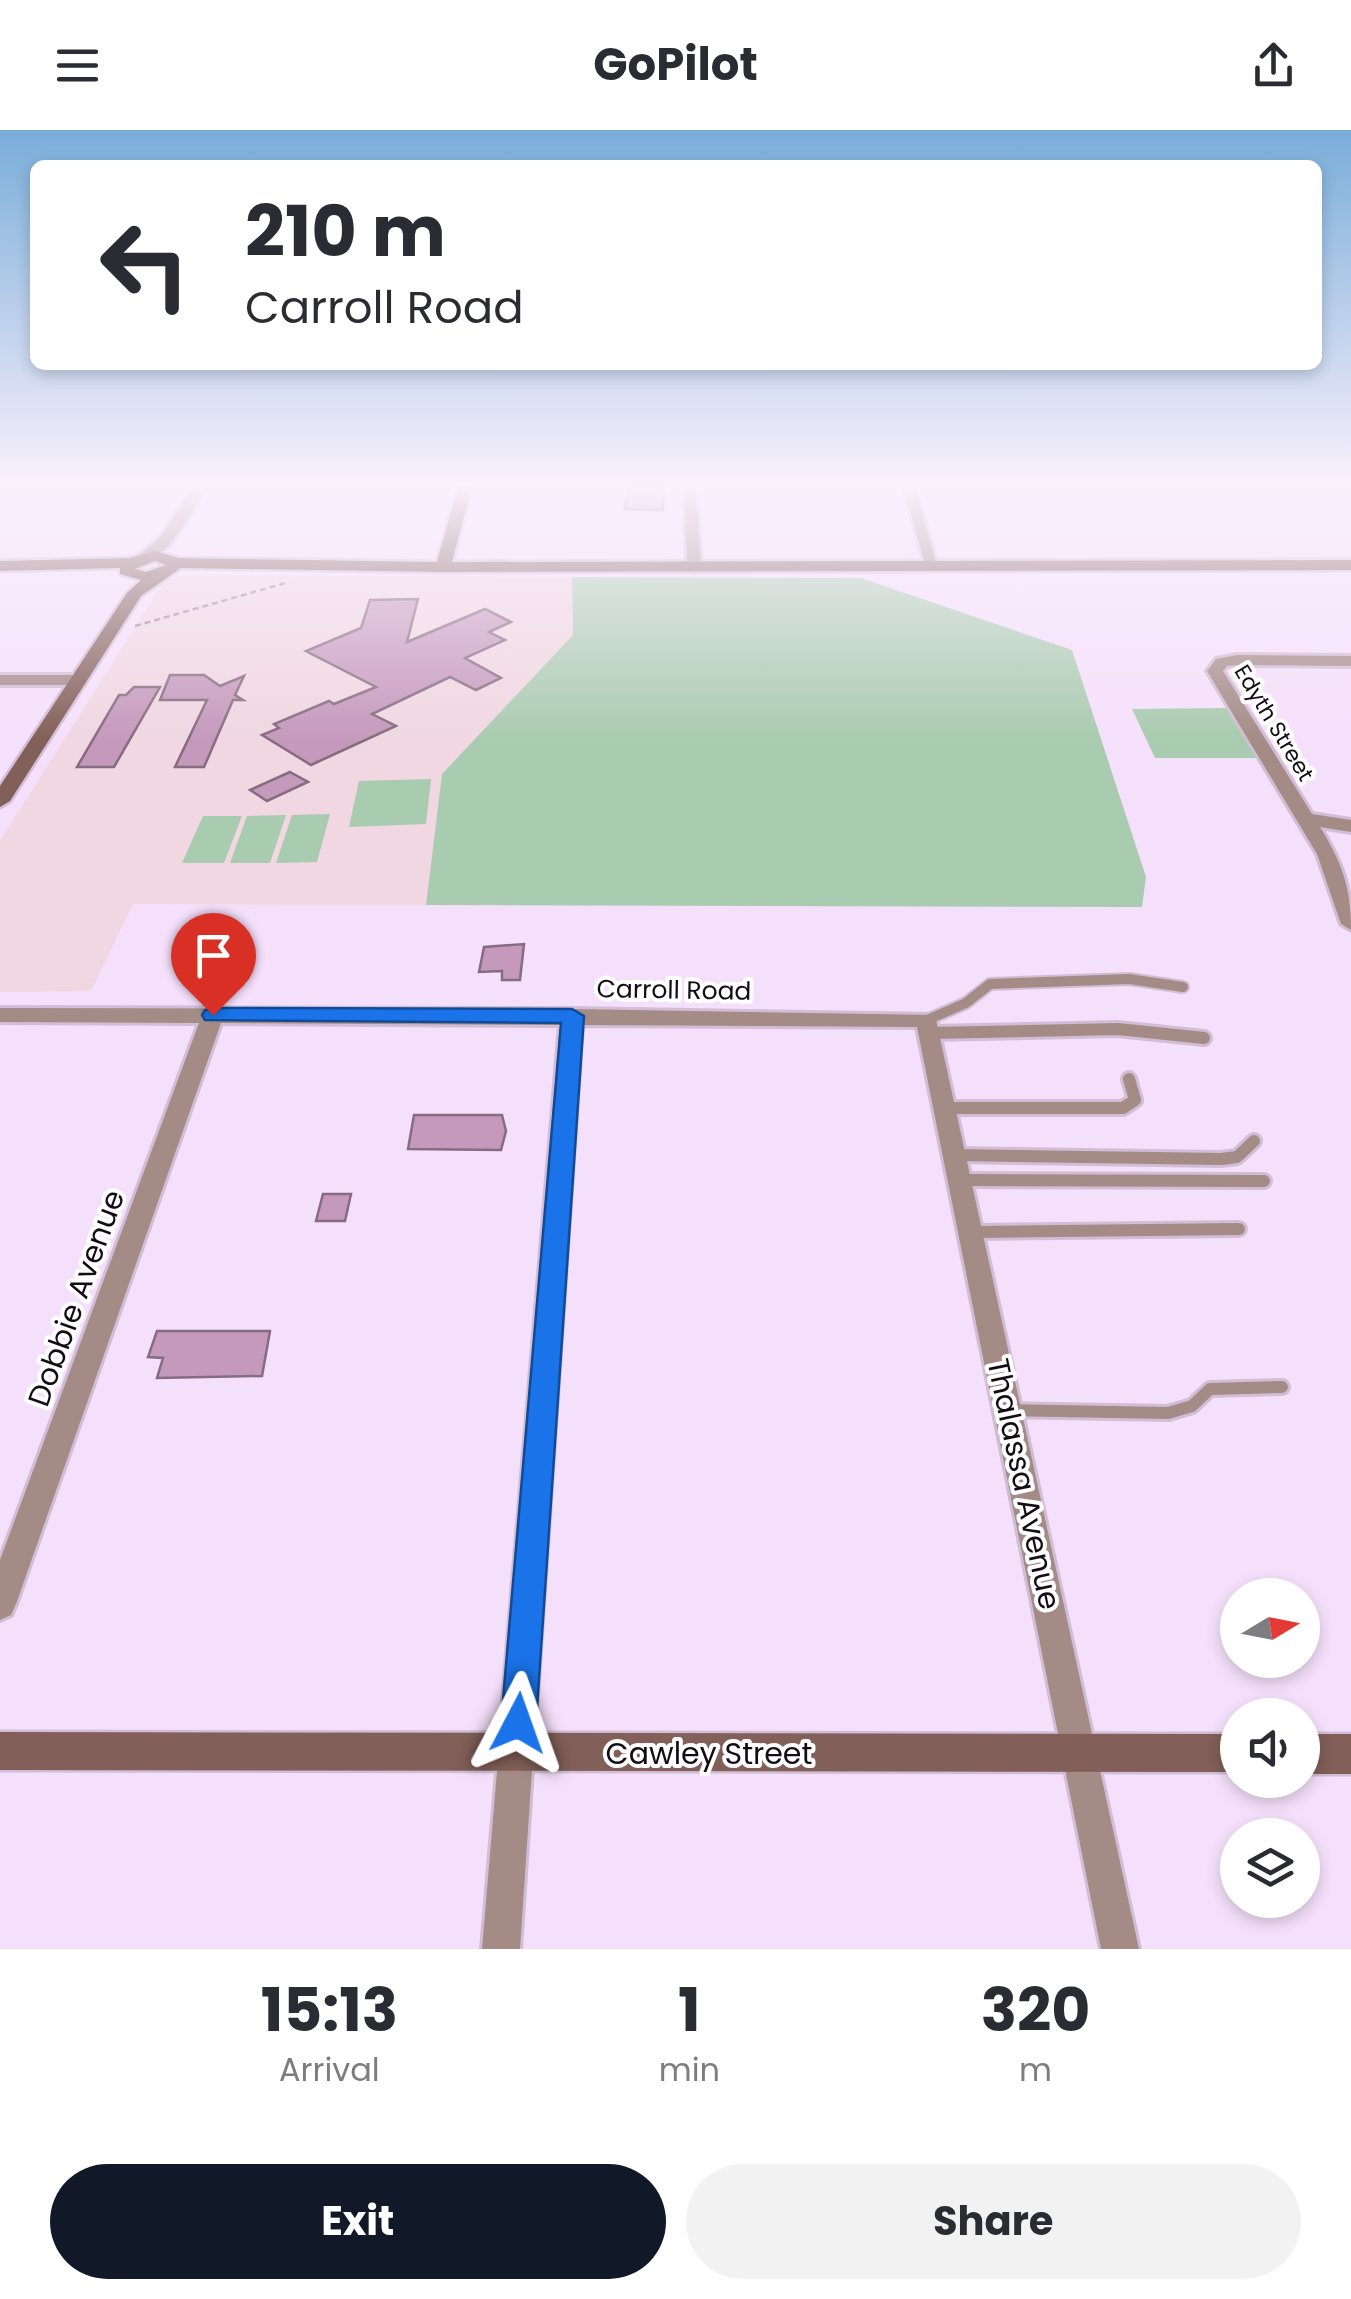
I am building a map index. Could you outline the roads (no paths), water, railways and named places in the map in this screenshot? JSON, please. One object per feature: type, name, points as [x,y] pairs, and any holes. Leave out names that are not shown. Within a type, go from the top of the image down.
[{"type":"main road","points":[[0,801],[100,646],[134,572]]},
{"type":"main road","name":"Cawley Street","points":[[0,1751],[1220,1754]]},
{"type":"main road","points":[[1320,1754],[1351,1754]]},
{"type":"street","name":"Edyth Street","points":[[1351,660],[1237,660],[1222,662],[1215,671],[1327,854],[1351,924]]},
{"type":"street","points":[[0,680],[78,680]]},
{"type":"street","points":[[1306,819],[1351,826]]},
{"type":"street","name":"Carroll Road","points":[[0,1015],[572,1016],[928,1026]]},
{"type":"street","name":"Dobbie Avenue","points":[[0,1604],[213,1015]]},
{"type":"street","points":[[501,1949],[572,1016]]},
{"type":"street","name":"Thalassa Avenue","points":[[928,1026],[1120,1949]]},
{"type":"lane","points":[[928,1026],[990,984],[1128,979],[1182,987]]},
{"type":"lane","points":[[928,1026],[1193,1032],[1204,1038]]},
{"type":"lane","points":[[946,1108],[1123,1108],[1134,1100],[1129,1079]]},
{"type":"lane","points":[[958,1167],[1220,1160],[1237,1157],[1254,1141]]},
{"type":"lane","points":[[958,1167],[1264,1181]]},
{"type":"lane","points":[[972,1232],[1239,1229]]},
{"type":"lane","points":[[1009,1410],[1168,1412],[1200,1401],[1210,1389],[1282,1386]]}]
